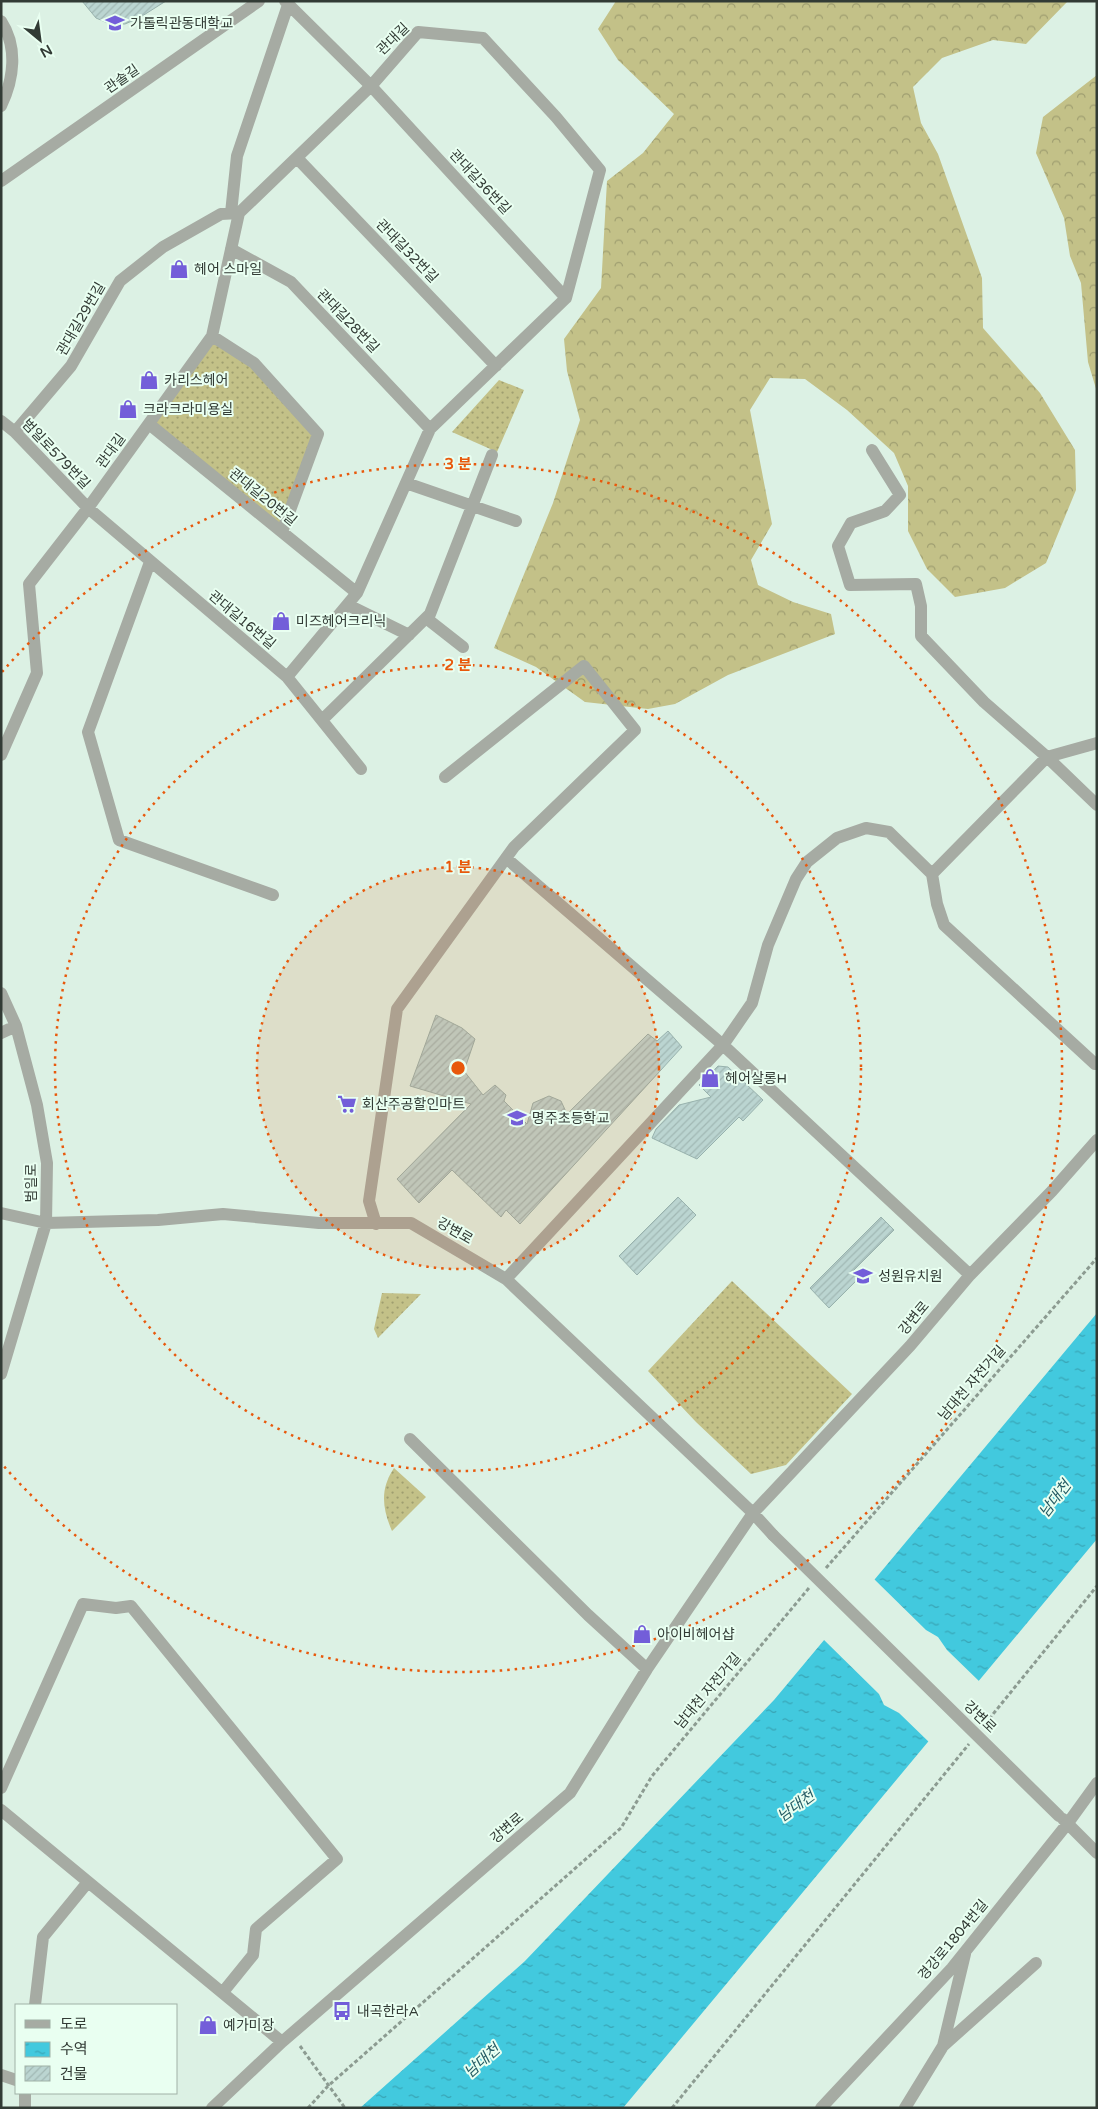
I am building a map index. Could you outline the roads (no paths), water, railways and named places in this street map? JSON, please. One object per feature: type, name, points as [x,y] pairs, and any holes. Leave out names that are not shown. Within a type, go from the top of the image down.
[{"type":"street","name":"관솔길","points":[[1,181],[259,1]]},
{"type":"street","points":[[235,213],[237,156],[286,3],[370,86]]},
{"type":"street","points":[[1,22],[6,29],[13,54],[11,82],[1,106]]},
{"type":"street","name":"관대길","points":[[1,755],[37,673],[29,584],[88,508],[212,336],[231,249],[235,213],[297,158],[370,86],[418,32],[483,38],[556,117],[600,170],[566,298]]},
{"type":"street","name":"관대길36번길","points":[[370,86],[566,298]]},
{"type":"street","name":"관대길32번길","points":[[297,158],[496,366]]},
{"type":"street","name":"관대길29번길","points":[[15,432],[71,366],[120,281],[163,247],[221,214],[235,213]]},
{"type":"street","name":"관대길28번길","points":[[231,249],[291,282],[430,429]]},
{"type":"street","points":[[287,677],[357,593],[430,429],[566,298]]},
{"type":"street","points":[[212,336],[254,363],[318,434],[282,532]]},
{"type":"street","name":"범일로579번길","points":[[1,421],[15,432],[88,508]]},
{"type":"street","name":"관대길20번길","points":[[149,424],[357,593]]},
{"type":"street","points":[[872,450],[900,495],[885,511],[851,522],[838,546],[850,585],[916,584],[921,606],[921,636],[984,702],[1047,757],[1097,805]]},
{"type":"street","points":[[322,720],[430,614],[492,455]]},
{"type":"street","points":[[406,483],[516,521]]},
{"type":"street","name":"관대길16번길","points":[[88,508],[287,677],[362,769]]},
{"type":"street","points":[[150,562],[88,732],[119,840],[272,895]]},
{"type":"street","points":[[348,605],[409,635]]},
{"type":"street","points":[[426,618],[463,647]]},
{"type":"street","points":[[376,1224],[369,1202],[397,1009],[514,847],[635,730],[584,666],[445,777]]},
{"type":"street","points":[[932,874],[1047,757],[1097,743]]},
{"type":"street","points":[[506,1278],[723,1045],[752,1002],[768,945],[796,878],[807,862],[837,838],[866,828],[889,832],[932,874],[937,904],[944,925],[1095,1064]]},
{"type":"street","points":[[506,858],[723,1045],[970,1275]]},
{"type":"street","name":"범일로","points":[[1,993],[16,1026],[37,1105],[48,1163],[46,1223],[1,1374]]},
{"type":"street","points":[[1,1033],[16,1026]]},
{"type":"street","name":"강변로","points":[[212,2108],[287,2038],[570,1793],[647,1669],[753,1513],[910,1346],[970,1275],[1097,1140]]},
{"type":"street","name":"강변로","points":[[1,1213],[46,1223],[158,1220],[223,1214],[319,1223],[411,1223],[506,1278],[753,1513],[773,1536],[1097,1853]]},
{"type":"street","points":[[410,1439],[588,1615],[647,1669]]},
{"type":"street","points":[[1,1788],[83,1604],[116,1608],[131,1606],[337,1859],[256,1929],[253,1955],[223,1992]]},
{"type":"street","name":"경강로1804번길","points":[[821,2108],[952,1968],[1063,1820],[1097,1783]]},
{"type":"street","points":[[1,1810],[223,1992],[287,2038]]},
{"type":"street","points":[[35,2004],[43,1937],[88,1882]]},
{"type":"street","points":[[943,2046],[967,1949]]},
{"type":"street","points":[[904,2108],[943,2046],[1036,1963]]},
{"type":"street","points":[[1,2075],[15,2080]]},
{"type":"street","points":[[25,2094],[25,2108]]},
{"type":"water","name":"남대천","points":[[1097,1313],[1097,1539],[623,2108],[360,2108],[525,1961],[774,1700]]},
{"type":"place","name":"가톨릭관동대학교","points":[[115,23]]},
{"type":"place","name":"헤어 스마일","points":[[179,269]]},
{"type":"place","name":"카리스헤어","points":[[149,380]]},
{"type":"place","name":"크라크라미용실","points":[[128,409]]},
{"type":"place","name":"미즈헤어크리닉","points":[[281,621]]},
{"type":"place","name":"헤어살롱H","points":[[710,1078]]},
{"type":"place","name":"회산주공할인마트","points":[[347,1104]]},
{"type":"place","name":"명주초등학교","points":[[517,1118]]},
{"type":"place","name":"성원유치원","points":[[863,1276]]},
{"type":"place","name":"아이비헤어샵","points":[[642,1634]]},
{"type":"place","name":"내곡한라A","points":[[342,2011]]},
{"type":"place","name":"예가미장","points":[[208,2025]]}]
